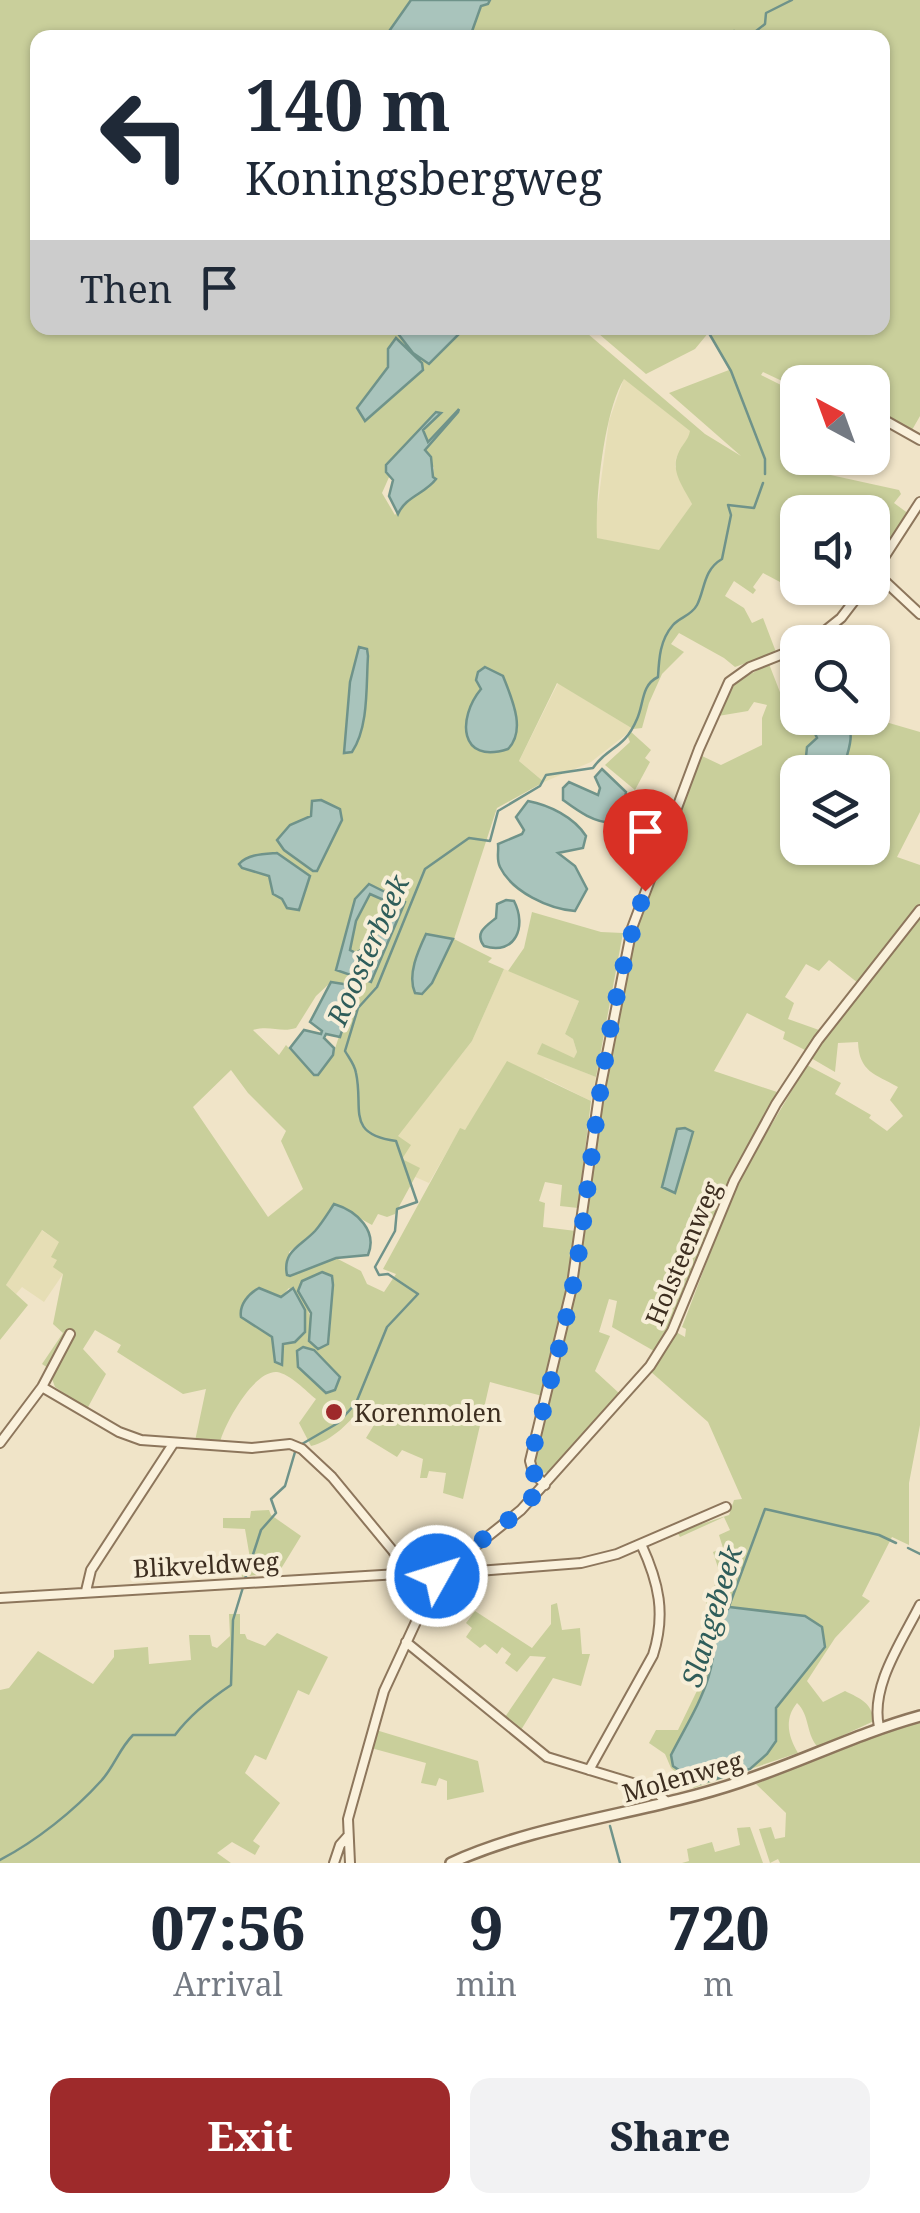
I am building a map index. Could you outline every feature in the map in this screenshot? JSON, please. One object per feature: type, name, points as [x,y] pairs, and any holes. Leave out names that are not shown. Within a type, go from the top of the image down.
[{"type":"street","points":[[890,422],[920,440]]},
{"type":"street","points":[[890,549],[920,502]]},
{"type":"street","points":[[890,588],[920,614]]},
{"type":"street","points":[[832,625],[851,605]]},
{"type":"street","points":[[544,1486],[530,1462],[571,1291],[599,1095],[632,928],[729,682],[750,667],[780,655]]},
{"type":"street","name":"Holsteenweg","points":[[415,1573],[424,1564],[434,1569],[498,1530],[544,1486],[657,1354],[696,1278],[734,1180],[776,1104],[818,1040],[920,910]]},
{"type":"street","points":[[0,1443],[42,1387],[70,1334]]},
{"type":"street","points":[[42,1387],[130,1437],[173,1444],[252,1448],[290,1444],[302,1449],[332,1477],[393,1550],[398,1558],[398,1574]]},
{"type":"street","points":[[86,1592],[91,1570],[173,1444]]},
{"type":"street","points":[[459,1556],[478,1571],[599,1559],[726,1507]]},
{"type":"street","points":[[590,1770],[659,1638],[662,1612],[658,1588],[641,1544]]},
{"type":"street","points":[[350,1863],[348,1819],[384,1691],[421,1611],[434,1569]]},
{"type":"street","points":[[415,1573],[418,1583],[431,1583]]},
{"type":"street","name":"Blikveldweg","points":[[0,1598],[415,1573]]},
{"type":"street","points":[[879,1727],[879,1694],[920,1605]]},
{"type":"street","points":[[406,1642],[547,1757],[652,1789],[667,1802]]},
{"type":"street","name":"Molenweg","points":[[451,1863],[504,1844],[740,1782],[879,1727],[920,1716]]},
{"type":"street","points":[[334,1863],[348,1836]]},
{"type":"shaded area","points":[[624,378],[690,431],[675,466],[692,504],[659,551],[596,538],[609,421]]},
{"type":"shaded area","points":[[558,683],[633,729],[591,762],[544,782],[519,761]]},
{"type":"shaded area","points":[[504,969],[579,1001],[565,1034],[573,1039],[577,1052],[574,1059],[542,1043],[538,1054],[596,1077],[591,1101],[545,1078],[478,1110],[465,1130],[460,1129],[429,1183],[413,1176],[402,1159],[397,1136],[472,1041]]},
{"type":"shaded area","points":[[41,1230],[60,1242],[57,1260],[63,1274],[44,1302],[22,1287],[16,1294],[6,1285]]},
{"type":"green space","points":[[0,0],[411,0],[390,30],[30,30],[30,335],[399,335],[429,363],[458,335],[589,335],[705,434],[741,456],[669,393],[729,370],[711,335],[890,335],[890,30],[472,30],[481,6],[490,0],[920,0],[920,416],[912,430],[890,418],[890,365],[780,365],[780,380],[763,372],[761,375],[780,384],[780,475],[831,475],[899,490],[901,494],[894,503],[909,514],[890,543],[890,495],[780,495],[780,582],[763,573],[753,587],[753,594],[734,581],[725,596],[744,608],[752,623],[763,618],[776,652],[735,667],[679,633],[671,644],[684,652],[662,674],[642,728],[633,729],[557,683],[519,761],[544,782],[497,808],[454,939],[492,958],[488,962],[504,969],[472,1041],[398,1136],[411,1145],[402,1159],[420,1168],[395,1214],[378,1214],[372,1225],[334,1204],[315,1231],[289,1252],[291,1276],[336,1258],[361,1271],[367,1284],[384,1292],[396,1274],[383,1269],[460,1128],[465,1130],[507,1061],[591,1101],[578,1208],[560,1206],[562,1185],[545,1182],[539,1201],[545,1203],[543,1227],[576,1231],[542,1396],[490,1382],[463,1499],[443,1493],[446,1473],[429,1471],[427,1478],[420,1478],[423,1459],[402,1450],[397,1457],[366,1438],[380,1415],[363,1406],[333,1435],[311,1446],[299,1423],[316,1399],[282,1373],[268,1374],[250,1388],[220,1442],[195,1441],[206,1389],[183,1394],[117,1352],[121,1345],[95,1330],[83,1349],[106,1374],[87,1409],[55,1387],[48,1368],[42,1364],[63,1333],[53,1324],[63,1274],[53,1267],[57,1260],[51,1257],[59,1242],[42,1230],[6,1285],[28,1305],[0,1340]],"holes":[[[388,348],[423,370],[366,420],[357,408],[388,367]],[[624,379],[690,431],[676,467],[692,504],[659,550],[597,538],[599,479],[606,433]],[[436,412],[423,430],[427,443],[456,413],[424,451],[437,479],[429,488],[410,497],[395,515],[382,493],[390,475],[386,464]],[[369,884],[404,902],[371,982],[338,960],[355,899]],[[331,982],[355,986],[333,1055],[314,1075],[286,1045],[279,1055],[253,1030],[296,1028],[316,996]],[[231,1070],[286,1131],[281,1141],[303,1189],[268,1217],[193,1107]],[[322,1272],[332,1276],[333,1285],[329,1343],[312,1328],[302,1281]],[[289,1288],[305,1311],[283,1344],[283,1363],[275,1362],[272,1337],[244,1320],[274,1293],[281,1297]]]},
{"type":"green space","points":[[600,335],[707,335],[695,349],[646,374]]},
{"type":"green space","points":[[769,664],[780,692],[780,735],[816,735],[809,755],[780,755],[780,865],[890,865],[890,755],[846,755],[852,735],[890,735],[890,723],[920,732],[920,812],[897,857],[920,865],[920,904],[858,983],[829,960],[819,971],[806,964],[785,997],[794,1003],[788,1019],[819,1030],[805,1050],[783,1039],[785,1032],[747,1013],[714,1071],[777,1092],[731,1179],[682,1299],[654,1351],[612,1327],[617,1301],[609,1299],[599,1332],[610,1336],[595,1371],[620,1394],[553,1471],[544,1473],[535,1464],[536,1454],[580,1265],[601,1101],[635,928],[702,756],[721,765],[762,745],[762,718],[767,705],[754,702],[748,711],[718,716],[734,683]]},
{"type":"green space","points":[[630,731],[651,750],[645,758],[650,762],[635,790],[605,765],[630,742]]},
{"type":"green space","points":[[370,894],[386,901],[385,917],[375,938],[356,953],[350,950],[356,921]]},
{"type":"green space","points":[[532,912],[601,932],[623,933],[596,1077],[537,1054],[542,1043],[574,1058],[577,1052],[573,1039],[565,1034],[579,1001],[508,971],[524,948]]},
{"type":"green space","points":[[920,916],[920,1425],[909,1483],[909,1545],[892,1537],[862,1596],[870,1601],[835,1638],[807,1681],[823,1702],[845,1691],[860,1699],[868,1705],[874,1721],[818,1747],[797,1703],[790,1715],[789,1728],[798,1753],[694,1788],[671,1768],[665,1754],[649,1743],[656,1730],[678,1730],[712,1652],[708,1677],[703,1691],[671,1755],[776,1740],[776,1709],[825,1647],[712,1620],[712,1649],[706,1644],[706,1603],[720,1574],[713,1552],[723,1548],[719,1535],[730,1530],[724,1517],[680,1537],[677,1532],[729,1515],[734,1500],[742,1499],[708,1422],[650,1371],[676,1332],[685,1337],[686,1329],[682,1327],[737,1183],[807,1065],[841,1083],[835,1094],[871,1115],[869,1118],[887,1131],[903,1116],[890,1100],[898,1087],[865,1066],[858,1042],[838,1043],[835,1072],[811,1058]]},
{"type":"green space","points":[[269,1510],[301,1536],[279,1572],[242,1577],[241,1566],[251,1564],[245,1529],[223,1528],[223,1518],[250,1518],[251,1511]]},
{"type":"green space","points":[[557,1603],[562,1630],[580,1628],[582,1654],[590,1654],[581,1686],[553,1678],[521,1730],[505,1717],[546,1657],[530,1656],[517,1672],[505,1663],[511,1654],[502,1647],[497,1654],[466,1637],[472,1628],[466,1623],[475,1611],[532,1648],[551,1624],[551,1605]]},
{"type":"green space","points":[[229,1614],[240,1614],[240,1634],[247,1639],[265,1646],[277,1633],[328,1657],[309,1695],[298,1690],[266,1760],[255,1755],[245,1773],[280,1803],[253,1841],[260,1846],[255,1855],[232,1842],[217,1853],[231,1863],[0,1863],[0,1690],[9,1688],[38,1651],[93,1684],[114,1657],[114,1650],[148,1647],[149,1664],[191,1660],[189,1635],[210,1635],[212,1646],[217,1648],[230,1636]]},
{"type":"green space","points":[[920,1723],[920,1863],[780,1863],[778,1859],[770,1863],[759,1829],[771,1827],[775,1839],[785,1837],[786,1813],[756,1784],[890,1729]]},
{"type":"green space","points":[[376,1730],[478,1761],[484,1792],[447,1800],[447,1781],[439,1778],[436,1786],[421,1783],[426,1763],[371,1748]]},
{"type":"green space","points":[[750,1827],[763,1863],[682,1863],[689,1861],[687,1849],[712,1842],[715,1852],[740,1845],[737,1828]]},
{"type":"water","points":[[411,0],[490,0],[481,6],[472,30],[390,30]]},
{"type":"water","points":[[399,335],[458,335],[429,364],[413,353]]},
{"type":"water","points":[[396,338],[422,363],[423,370],[365,421],[357,408],[388,367],[388,349]]},
{"type":"water","points":[[459,409],[425,450],[431,457],[436,479],[398,514],[389,496],[393,480],[386,465],[436,412],[441,413],[423,430],[428,442]]},
{"type":"water","points":[[359,647],[367,649],[368,656],[364,718],[352,752],[344,753],[350,682]]},
{"type":"water","points":[[485,667],[503,676],[517,723],[514,741],[508,749],[492,752],[472,745],[466,725],[481,689],[476,680],[478,672]]},
{"type":"water","points":[[816,735],[851,735],[847,755],[806,755],[807,747]]},
{"type":"water","points":[[602,769],[626,792],[623,809],[614,823],[593,819],[563,800],[563,788],[569,782],[598,795],[600,788],[595,777]]},
{"type":"water","points":[[321,800],[340,809],[342,820],[317,871],[313,871],[284,850],[277,840],[290,825],[311,816],[312,801]]},
{"type":"water","points":[[528,801],[560,813],[586,836],[583,848],[558,853],[575,866],[587,889],[575,911],[532,898],[513,884],[500,867],[498,844],[522,834],[524,830],[516,817]]},
{"type":"water","points":[[277,853],[310,876],[299,910],[287,908],[273,894],[269,876],[239,864],[252,856]]},
{"type":"water","points":[[369,884],[405,902],[371,982],[336,970],[355,899]],"holes":[[[370,894],[386,901],[386,921],[370,944],[356,953],[350,950],[356,921]]]},
{"type":"water","points":[[514,901],[518,911],[516,937],[504,947],[484,946],[481,934],[496,918],[497,904]]},
{"type":"water","points":[[426,934],[453,939],[432,983],[422,994],[415,993],[412,979]]},
{"type":"water","points":[[331,982],[356,986],[340,1037],[326,1034],[324,1038],[334,1048],[333,1055],[314,1075],[290,1048],[304,1030],[321,1034],[310,1022]]},
{"type":"water","points":[[677,1129],[693,1132],[675,1193],[662,1187]]},
{"type":"water","points":[[334,1204],[350,1212],[368,1230],[368,1255],[336,1258],[287,1275],[290,1254],[315,1231]]},
{"type":"water","points":[[322,1272],[332,1276],[333,1285],[328,1344],[318,1349],[309,1341],[311,1313],[298,1291],[302,1281]]},
{"type":"water","points":[[259,1288],[281,1297],[293,1288],[305,1310],[305,1332],[295,1342],[283,1344],[282,1365],[275,1362],[272,1337],[241,1317],[245,1300]]},
{"type":"water","points":[[303,1347],[314,1350],[340,1377],[335,1390],[326,1393],[298,1367],[297,1351]]},
{"type":"water","points":[[721,1606],[805,1616],[822,1627],[825,1647],[776,1708],[776,1741],[767,1754],[750,1769],[699,1784],[673,1766],[671,1755],[705,1688],[713,1653],[711,1614]]},
{"type":"waterway","name":"Roosterbeek","points":[[757,30],[765,24],[766,13],[792,0]]},
{"type":"waterway","name":"Roosterbeek","points":[[710,335],[731,371],[765,459],[765,474]]},
{"type":"waterway","name":"Roosterbeek","points":[[302,1444],[338,1423],[356,1403],[387,1327],[418,1294],[388,1274],[379,1275],[375,1267],[395,1231],[397,1209],[417,1202],[396,1141],[369,1132],[360,1118],[355,1070],[345,1051],[358,1008],[377,987],[425,869],[469,838],[490,841],[498,811],[540,786],[546,775],[593,768],[627,737],[646,690],[658,677],[665,637],[676,622],[695,609],[708,574],[722,559],[731,515],[728,505],[754,508],[763,483]]},
{"type":"waterway","name":"Roosterbeek","points":[[245,1579],[261,1530],[276,1513],[271,1499],[285,1486],[295,1452]]},
{"type":"waterway","name":"Slangebeek","points":[[728,1609],[765,1509],[879,1535],[896,1543]]},
{"type":"waterway","name":"Slangebeek","points":[[908,1548],[920,1554]]},
{"type":"waterway","name":"Roosterbeek","points":[[0,1860],[41,1835],[79,1803],[106,1776],[133,1735],[175,1735],[231,1685],[233,1620],[244,1584]]},
{"type":"waterway","points":[[610,1826],[620,1863]]},
{"type":"place","name":"Korenmolen","points":[[334,1412]]},
{"type":"route","points":[[437,1576],[434,1569],[498,1530],[544,1486],[530,1462],[571,1291],[599,1095],[632,928],[645,891]]}]
